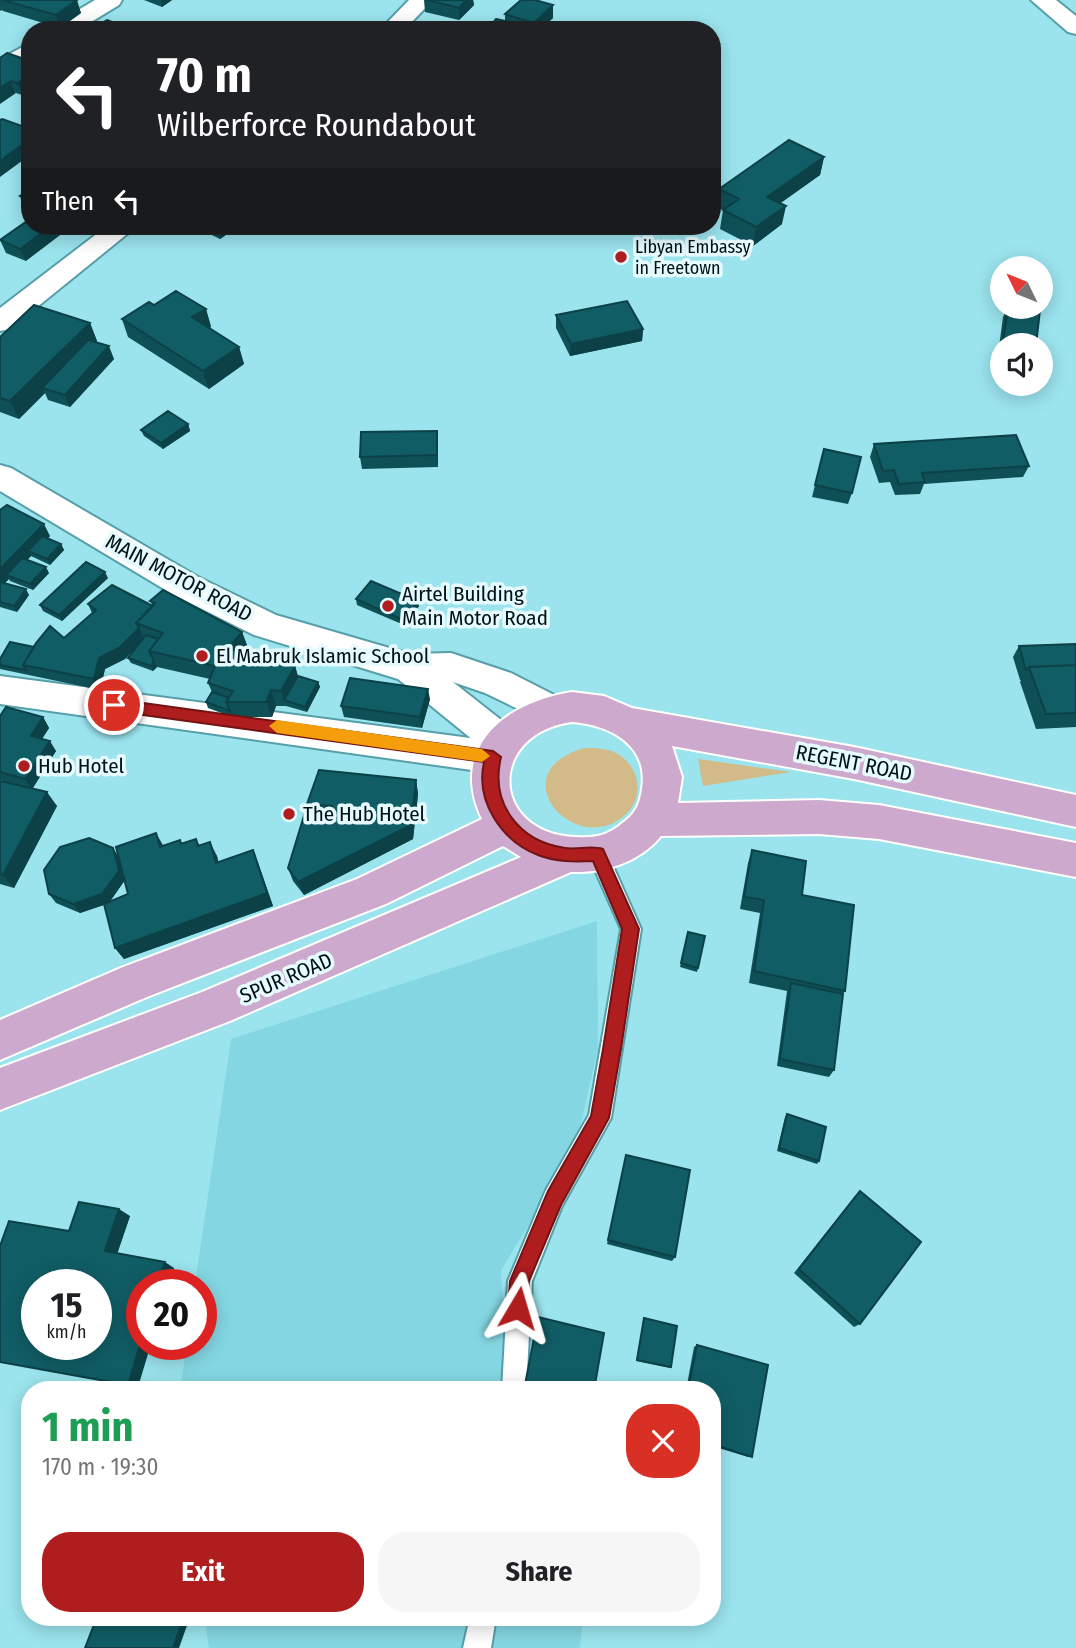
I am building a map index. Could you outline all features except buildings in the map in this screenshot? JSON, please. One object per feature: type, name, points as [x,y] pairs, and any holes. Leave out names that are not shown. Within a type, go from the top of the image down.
[{"type":"main road","points":[[572,707],[603,710],[631,723],[657,750],[665,785],[653,820],[629,841],[582,855],[542,850],[520,838],[507,825],[494,806],[489,774],[498,750],[515,729],[532,717],[551,710],[572,707]]},
{"type":"main road","name":"REGENT ROAD","points":[[631,723],[854,763],[1076,811]]},
{"type":"main road","points":[[653,820],[819,817],[855,820],[1076,860]]},
{"type":"main road","points":[[47,1073],[15,1035],[134,983],[325,912],[443,861],[507,825]]},
{"type":"main road","name":"SPUR ROAD","points":[[0,1089],[47,1073],[307,969],[582,855]]},
{"type":"street","points":[[76,21],[111,0]]},
{"type":"street","points":[[400,21],[422,0]]},
{"type":"street","points":[[1042,0],[1076,27]]},
{"type":"street","points":[[0,69],[21,56]]},
{"type":"street","points":[[0,323],[112,235]]},
{"type":"street","name":"MAIN MOTOR ROAD","points":[[0,476],[216,602],[267,625],[410,668],[451,667],[498,683],[551,710]]},
{"type":"street","name":"MAIN MOTOR ROAD","points":[[410,668],[498,750]]},
{"type":"street","points":[[0,690],[498,750]]},
{"type":"lane","points":[[514,1381],[520,1281],[554,1198],[600,1118],[631,929],[582,855]]},
{"type":"lane","points":[[477,1648],[481,1626]]},
{"type":"shaded area","points":[[584,748],[616,753],[629,764],[637,780],[634,804],[628,812],[609,825],[588,827],[570,821],[555,809],[547,793],[547,776],[559,760]]},
{"type":"shaded area","points":[[698,759],[791,772],[703,786]]},
{"type":"shaded area","points":[[597,921],[598,1048],[575,1150],[501,1270],[507,1381],[181,1381],[185,1360],[217,1360],[217,1269],[197,1269],[231,1039]]},
{"type":"shaded area","points":[[206,1626],[582,1626],[580,1648],[209,1648]]},
{"type":"slow traffic","points":[[277,726],[482,756]]},
{"type":"place","name":"Libyan Embassy in Freetown","points":[[621,257]]},
{"type":"place","name":"Airtel Building Main Motor Road","points":[[388,606]]},
{"type":"place","name":"El Mabruk Islamic School","points":[[202,656]]},
{"type":"place","name":"Hub Hotel","points":[[24,766]]},
{"type":"place","name":"The Hub Hotel","points":[[289,814]]},
{"type":"route","points":[[114,705],[493,757],[489,774],[494,806],[520,838],[542,850],[567,855],[598,854],[631,929],[600,1118],[554,1198],[520,1281],[518,1308]]}]
